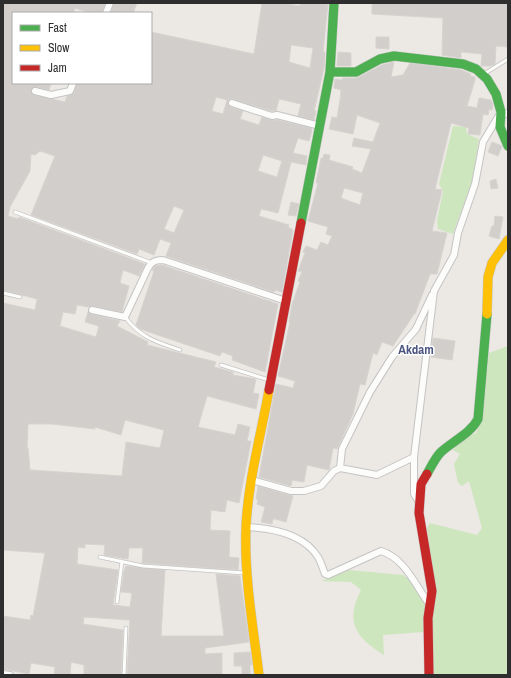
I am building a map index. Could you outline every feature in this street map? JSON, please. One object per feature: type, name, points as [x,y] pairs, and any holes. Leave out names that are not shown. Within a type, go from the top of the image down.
[{"type":"street","points":[[259,675],[247,573],[246,527],[252,480],[330,72],[334,3]]},
{"type":"street","points":[[330,72],[356,72],[380,59],[394,56],[422,58],[463,64],[476,69],[487,78],[504,113],[500,127],[508,146]]},
{"type":"street","points":[[35,91],[51,96],[70,91],[73,84]]},
{"type":"street","points":[[232,103],[272,116],[277,115],[320,126]]},
{"type":"street","points":[[340,468],[342,448],[370,392],[392,357],[416,329],[434,291],[454,255],[458,233],[475,184],[483,142],[504,113]]},
{"type":"street","points":[[429,675],[428,618],[432,592],[419,513],[421,484],[440,454],[460,436],[473,429],[478,419],[487,329],[488,277],[492,263],[508,240]]},
{"type":"street","points":[[92,310],[125,317],[152,262],[156,260],[163,260],[286,301]]},
{"type":"street","points":[[419,502],[414,494],[414,457],[434,291]]},
{"type":"street","points":[[252,480],[291,491],[304,491],[321,486],[334,471],[340,468],[377,475],[414,457]]},
{"type":"street","points":[[246,527],[267,528],[284,532],[301,541],[317,556],[325,574],[328,575],[381,551],[392,554],[415,582],[430,605]]},
{"type":"street","points":[[3,674],[10,675]]},
{"type":"lane","points":[[482,75],[508,59]]},
{"type":"lane","points":[[14,212],[29,216],[152,262]]},
{"type":"lane","points":[[3,293],[20,297]]},
{"type":"lane","points":[[125,317],[135,330],[154,341],[180,350]]},
{"type":"lane","points":[[221,365],[271,380]]},
{"type":"lane","points":[[100,557],[143,566],[247,573]]},
{"type":"lane","points":[[116,602],[122,561]]},
{"type":"lane","points":[[124,675],[126,628]]},
{"type":"green space","points":[[453,126],[466,127],[467,134],[479,139],[473,179],[453,234],[438,229],[437,221],[443,191],[439,184]]},
{"type":"green space","points":[[508,346],[508,675],[433,675],[432,658],[423,632],[383,635],[384,655],[366,642],[356,628],[354,611],[356,601],[361,590],[351,582],[321,581],[349,570],[403,575],[414,583],[426,603],[436,595],[427,528],[430,523],[477,535],[482,528],[469,481],[462,486],[458,483],[454,464],[460,454],[453,450],[464,438],[476,433],[483,417],[489,353]]},
{"type":"building","points":[[3,3],[105,3],[102,12],[87,12],[75,8],[73,12],[12,12],[12,84],[51,84],[49,90],[34,87],[31,90],[31,93],[65,102],[67,96],[74,93],[77,84],[152,84],[152,32],[254,54],[262,3],[283,3],[300,6],[300,3],[328,3],[323,52],[325,52],[324,68],[314,111],[316,111],[314,120],[298,116],[301,104],[279,99],[276,111],[233,99],[229,99],[228,102],[230,107],[243,111],[240,119],[259,125],[262,117],[311,128],[312,131],[309,141],[298,138],[293,153],[307,156],[306,165],[291,162],[278,213],[261,209],[259,216],[289,225],[288,227],[293,230],[282,292],[275,290],[274,292],[166,256],[171,243],[160,239],[154,255],[139,249],[137,254],[31,215],[55,156],[40,151],[35,155],[31,154],[30,171],[10,207],[8,216],[18,219],[19,217],[145,264],[139,276],[123,270],[120,283],[129,286],[122,312],[93,306],[88,307],[77,305],[75,314],[63,312],[60,326],[96,337],[99,326],[85,322],[88,312],[120,321],[117,326],[148,342],[147,345],[216,362],[214,367],[233,372],[233,375],[256,379],[253,393],[259,394],[256,409],[207,396],[198,427],[235,435],[238,424],[250,427],[247,441],[251,441],[239,503],[227,500],[225,512],[211,510],[210,530],[230,531],[229,557],[239,558],[238,570],[142,563],[143,548],[129,548],[128,559],[104,555],[105,545],[85,544],[85,548],[78,547],[77,564],[118,570],[113,605],[130,607],[132,593],[121,592],[126,566],[165,570],[161,636],[224,636],[216,574],[240,576],[249,642],[205,648],[205,654],[222,653],[222,675],[127,675],[130,620],[84,617],[83,624],[123,630],[121,675],[84,675],[84,665],[71,662],[70,675],[54,675],[55,667],[31,663],[29,674],[3,669],[3,616],[30,620],[31,615],[33,616],[45,553],[3,550],[3,303],[35,310],[37,299],[3,290]],"holes":[[[291,45],[313,48],[310,68],[289,62]],[[216,97],[227,100],[223,114],[212,111]],[[263,155],[282,161],[277,177],[258,171]],[[174,206],[184,210],[174,233],[164,229]],[[125,420],[164,430],[160,448],[126,442],[122,476],[30,470],[27,448],[28,424],[52,424],[95,429],[95,427],[121,435]]]},
{"type":"building","points":[[114,3],[137,3],[133,12],[111,12]]},
{"type":"building","points":[[372,3],[508,3],[508,47],[496,46],[495,64],[491,66],[481,66],[482,54],[461,52],[461,58],[442,55],[443,18],[372,14]]},
{"type":"building","points":[[376,37],[389,37],[389,49],[376,48]]},
{"type":"building","points":[[338,52],[351,53],[351,66],[337,66]]},
{"type":"building","points":[[394,62],[391,77],[403,75],[410,63],[461,70],[471,74],[470,76],[475,77],[475,80],[467,106],[477,108],[479,98],[491,100],[493,105],[492,110],[489,109],[488,115],[483,114],[480,135],[468,134],[469,128],[451,123],[435,189],[442,190],[432,231],[447,233],[437,274],[430,274],[415,314],[393,346],[382,342],[377,355],[373,353],[365,385],[360,384],[353,414],[337,449],[333,448],[329,470],[307,465],[304,482],[292,480],[291,486],[259,477],[276,384],[293,388],[295,381],[278,376],[290,322],[292,304],[300,282],[298,281],[302,272],[298,271],[305,253],[303,252],[306,246],[317,250],[321,242],[328,245],[332,236],[326,234],[328,227],[308,221],[318,183],[316,183],[321,158],[323,158],[324,154],[330,155],[329,160],[353,167],[352,169],[362,173],[371,149],[352,146],[354,138],[373,142],[380,123],[357,115],[353,134],[329,129],[332,117],[337,118],[340,100],[341,90],[334,88],[335,79],[342,80],[343,78],[357,78],[382,65]],"holes":[[[344,188],[363,193],[360,205],[341,198]]]},
{"type":"building","points":[[492,142],[502,146],[498,156],[488,152]]},
{"type":"building","points":[[496,179],[498,188],[491,189],[490,181]]},
{"type":"building","points":[[291,202],[299,204],[296,216],[288,215]]},
{"type":"building","points":[[495,216],[503,217],[499,239],[489,236],[492,226],[494,226]]},
{"type":"building","points":[[162,265],[278,304],[265,372],[232,360],[233,356],[222,352],[220,356],[140,329],[136,325],[154,271],[152,270],[155,266]]},
{"type":"building","points":[[433,338],[455,341],[452,360],[431,357]]},
{"type":"building","points":[[258,486],[293,496],[286,522],[273,519],[272,524],[261,522],[265,507],[257,504],[258,500],[256,499]]},
{"type":"building","points":[[250,652],[252,665],[250,665],[250,675],[242,675],[242,666],[234,666],[234,653]]},
{"type":"traffic: fast","points":[[301,223],[330,72],[334,3]]},
{"type":"traffic: fast","points":[[330,72],[356,72],[380,59],[394,56],[463,64],[476,69],[487,79],[496,94],[501,112],[500,127],[508,146]]},
{"type":"traffic: fast","points":[[427,474],[441,452],[471,429],[478,419],[487,314]]},
{"type":"traffic: slow","points":[[487,314],[488,277],[492,263],[508,240]]},
{"type":"traffic: slow","points":[[259,675],[246,564],[246,527],[252,475],[269,390]]},
{"type":"traffic: jam","points":[[269,390],[301,223]]},
{"type":"traffic: jam","points":[[427,474],[421,484],[419,513],[432,591],[428,618],[429,675]]},
{"type":"district","name":"Akdam","points":[[416,349]]}]
